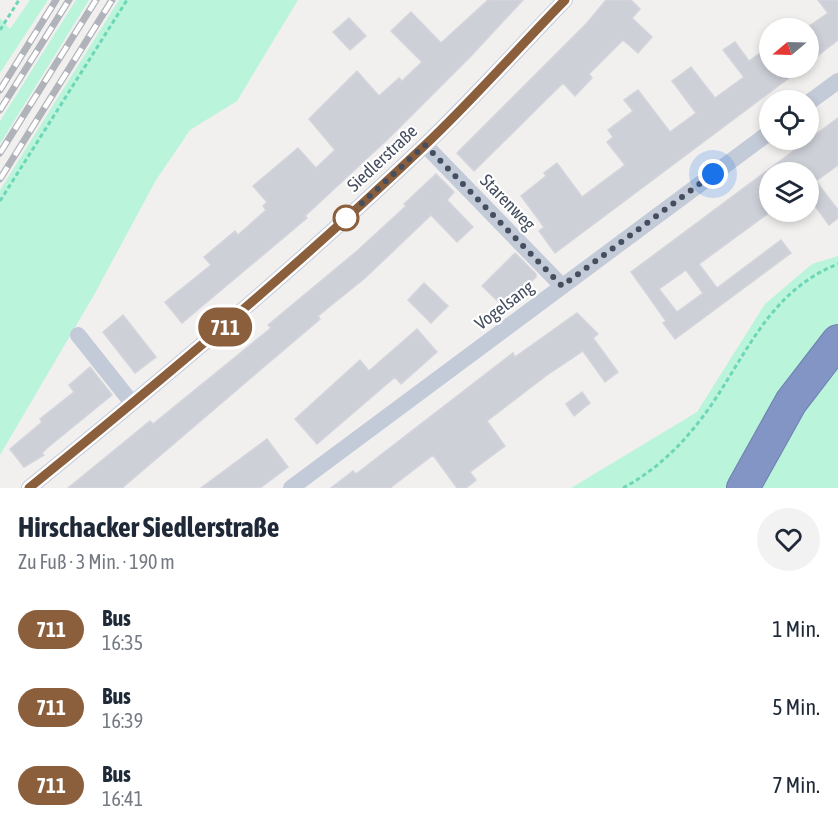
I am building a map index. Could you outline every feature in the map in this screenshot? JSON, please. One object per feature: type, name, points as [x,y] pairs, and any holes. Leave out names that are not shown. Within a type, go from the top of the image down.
[{"type":"highway","points":[[743,488],[791,402],[838,342]]},
{"type":"street","name":"Siedlerstraße","points":[[29,488],[249,306],[425,145],[565,0]]},
{"type":"street","points":[[819,95],[838,81]]},
{"type":"street","name":"Vogelsang","points":[[291,488],[759,140]]},
{"type":"street","name":"Starenweg","points":[[425,145],[562,286]]},
{"type":"street","points":[[78,336],[132,403]]},
{"type":"path","points":[[0,30],[19,0]]},
{"type":"path","points":[[0,201],[127,0]]},
{"type":"path","points":[[623,488],[652,472],[682,442],[711,405],[762,324],[788,296],[809,277],[838,264]]},
{"type":"green space","points":[[30,0],[48,0],[0,73],[0,18],[10,29]]},
{"type":"green space","points":[[76,0],[89,0],[0,144],[0,121]]},
{"type":"green space","points":[[119,0],[298,0],[237,101],[190,130],[156,180],[94,295],[0,455],[0,190]]},
{"type":"green space","points":[[838,256],[838,323],[818,344],[728,488],[571,488],[697,412],[765,304],[812,264]]},
{"type":"green space","points":[[838,351],[838,488],[751,488]]},
{"type":"building","points":[[488,0],[523,0],[389,138],[305,216],[307,218],[182,323],[165,302],[211,265],[204,257],[235,231],[238,235],[266,210],[263,206],[267,202],[253,186],[298,148],[316,168],[335,150],[309,119],[357,71],[379,96],[399,78],[402,81],[422,62],[391,31],[411,12],[441,43]]},
{"type":"building","points":[[606,0],[631,0],[640,9],[632,18],[652,37],[638,53],[623,40],[589,74],[592,78],[575,96],[563,83],[474,171],[457,153],[587,23]]},
{"type":"building","points":[[818,0],[838,0],[838,40],[819,55],[819,19],[828,13]]},
{"type":"building","points":[[349,18],[366,36],[350,50],[333,32]]},
{"type":"building","points":[[735,42],[749,61],[759,54],[759,78],[789,78],[773,90],[759,90],[759,100],[555,253],[539,231],[544,227],[521,196],[546,176],[544,173],[557,163],[582,197],[625,165],[607,142],[613,137],[608,130],[633,111],[624,100],[638,90],[670,132],[696,113],[672,81],[691,67],[715,98],[744,77],[723,50]]},
{"type":"building","points":[[838,118],[838,165],[819,179],[819,162],[779,162],[795,150],[819,150],[819,132]]},
{"type":"building","points":[[436,174],[454,192],[447,200],[473,227],[457,242],[431,215],[365,278],[318,316],[320,319],[122,488],[68,488],[150,421],[153,424],[271,328],[268,325],[357,251],[406,206],[404,204]]},
{"type":"building","points":[[759,177],[759,220],[699,264],[717,288],[781,240],[791,253],[675,339],[663,323],[666,321],[631,272]],"holes":[[[686,270],[703,293],[677,312],[659,289]]]},
{"type":"building","points":[[819,185],[838,210],[838,218],[829,225],[819,211]]},
{"type":"building","points":[[515,253],[536,274],[536,277],[505,308],[482,286]]},
{"type":"building","points":[[424,283],[448,306],[431,323],[408,300]]},
{"type":"building","points":[[577,313],[598,334],[593,338],[618,372],[605,382],[583,351],[547,375],[487,421],[505,446],[470,472],[476,480],[466,488],[457,488],[433,455],[390,488],[331,488],[353,471],[356,474],[513,353],[515,357]]},
{"type":"building","points":[[123,315],[156,357],[135,373],[103,332]]},
{"type":"building","points":[[417,329],[437,352],[401,384],[395,377],[317,444],[295,419],[360,360],[369,371]]},
{"type":"building","points":[[90,367],[112,395],[47,448],[42,453],[44,455],[24,467],[10,449],[42,422],[40,419],[74,392],[69,385]]},
{"type":"building","points":[[582,392],[590,403],[574,416],[566,404]]},
{"type":"building","points":[[267,439],[288,467],[260,488],[201,488]]},
{"type":"railway","points":[[0,90],[56,0]]},
{"type":"railway","points":[[0,110],[69,0]]},
{"type":"railway","points":[[0,153],[96,0]]},
{"type":"railway","points":[[0,179],[112,0]]},
{"type":"bus line","name":"711","points":[[29,488],[249,306],[346,219],[425,145],[565,0]]},
{"type":"route","points":[[346,218],[425,145],[562,286],[713,174]]}]
